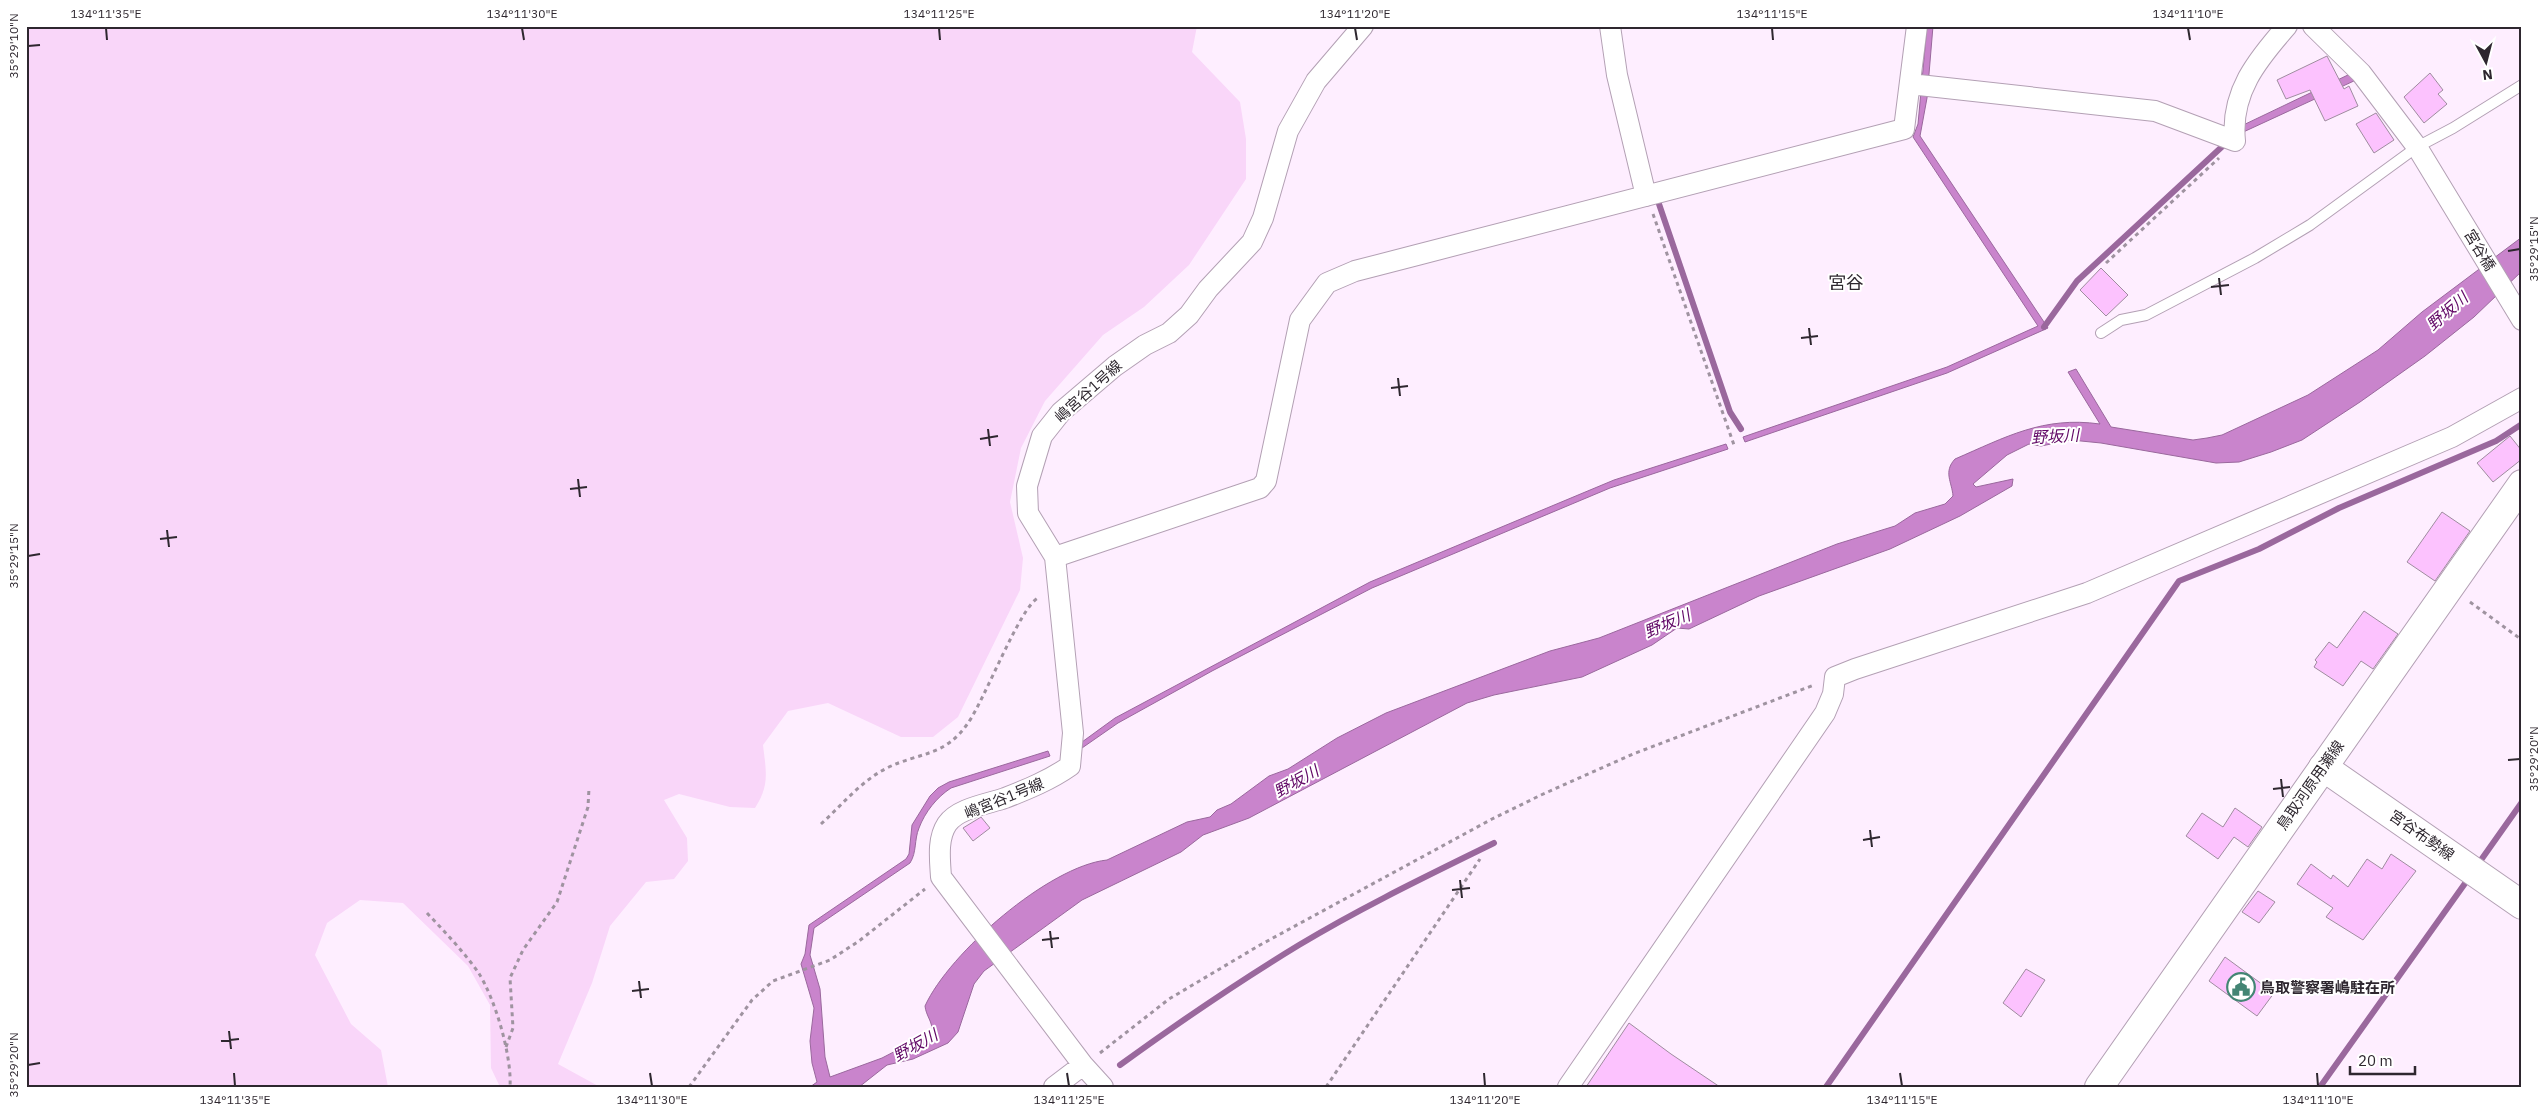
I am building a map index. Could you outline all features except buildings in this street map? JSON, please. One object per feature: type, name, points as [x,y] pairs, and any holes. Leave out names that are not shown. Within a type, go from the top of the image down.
[{"type":"main road","name":"鳥取河原用瀬線","points":[[2099,1087],[2448,586],[2522,484]]},
{"type":"main road","name":"宮谷布勢線","points":[[2323,767],[2522,905]]},
{"type":"street","name":"嶋宮谷1号線","points":[[1083,1065],[942,877],[939,848],[947,824],[969,808],[1004,798],[1053,778],[1070,766],[1073,733],[1055,558],[1028,513],[1027,486],[1042,436],[1061,412],[1115,366],[1146,345],[1169,333],[1189,315],[1208,289],[1252,242],[1263,218],[1288,131],[1302,105],[1333,59],[1363,26]]},
{"type":"street","points":[[1610,26],[1617,75],[1646,196]]},
{"type":"street","points":[[1055,558],[1260,488],[1266,481],[1300,320],[1326,283],[1355,271],[1904,129],[1917,26]]},
{"type":"street","points":[[1910,84],[2155,111],[2235,142],[2234,124],[2244,86],[2252,68],[2287,26]]},
{"type":"street","name":"宮谷橋","points":[[2316,27],[2361,73],[2417,147],[2522,320]]},
{"type":"street","points":[[1568,1087],[1825,713],[1833,694],[1835,677],[2087,593],[2452,437],[2522,398]]},
{"type":"street","points":[[1054,1087],[1083,1065],[1102,1087]]},
{"type":"lane","points":[[2101,332],[2121,320],[2146,315],[2255,258],[2310,225],[2417,147],[2453,128],[2522,84]]},
{"type":"path","points":[[2106,263],[2235,142]]},
{"type":"path","points":[[1646,196],[1734,445]]},
{"type":"path","points":[[821,824],[866,780],[888,767],[936,752],[950,744],[968,723],[1034,600],[1058,586]]},
{"type":"path","points":[[2448,586],[2522,640]]},
{"type":"path","points":[[1083,1065],[1177,994],[1260,945],[1492,820],[1541,795],[1633,754],[1835,677]]},
{"type":"path","points":[[506,1047],[512,1028],[510,978],[523,950],[557,902],[588,807],[589,788]]},
{"type":"path","points":[[1326,1087],[1480,859]]},
{"type":"path","points":[[688,1087],[752,1000],[773,982],[830,960],[859,941],[942,877]]},
{"type":"path","points":[[427,913],[478,973],[488,993],[506,1047],[511,1069],[510,1087]]},
{"type":"shaded area","points":[[26,26],[1197,26],[1192,52],[1240,102],[1246,139],[1246,179],[1189,265],[1144,307],[1103,335],[1045,401],[1021,448],[1010,502],[1023,558],[1020,590],[958,717],[933,737],[901,737],[828,703],[788,711],[763,745],[766,778],[763,792],[755,808],[730,807],[679,794],[664,800],[687,838],[688,861],[674,879],[646,882],[610,926],[592,983],[558,1064],[600,1087],[500,1087],[491,1068],[490,1005],[468,966],[403,903],[360,900],[327,923],[315,955],[351,1024],[381,1050],[388,1087],[26,1087]]},
{"type":"water","points":[[1927,26],[1933,26],[1927,98],[1920,136],[2048,328],[1947,373],[1745,442],[1743,437],[1947,367],[2038,326],[1913,137],[1918,124]]},
{"type":"water","points":[[2350,74],[2356,80],[2239,134],[2237,128]]},
{"type":"water","name":"野坂川","points":[[2522,237],[2522,271],[2474,317],[2425,356],[2302,440],[2239,462],[2216,463],[2101,443],[2071,440],[2041,446],[2029,444],[2007,455],[1973,484],[1976,487],[2013,479],[2012,486],[1960,516],[1890,549],[1759,596],[1689,629],[1677,628],[1652,645],[1582,677],[1494,695],[1467,703],[1249,818],[1203,835],[1181,852],[1082,900],[984,971],[974,984],[958,1032],[948,1043],[913,1059],[887,1065],[859,1087],[810,1087],[817,1082],[812,1063],[810,1041],[814,1008],[801,964],[805,954],[809,925],[906,859],[909,854],[912,825],[930,796],[938,788],[949,782],[1048,751],[1050,756],[951,788],[932,805],[925,816],[917,832],[914,855],[910,863],[814,928],[810,955],[820,989],[825,1057],[830,1077],[882,1058],[932,1032],[925,1006],[937,985],[955,962],[1003,915],[1057,878],[1084,866],[1107,860],[1187,822],[1210,817],[1217,810],[1231,804],[1269,776],[1288,769],[1337,738],[1386,713],[1550,651],[1599,638],[1837,544],[1895,526],[1915,513],[1945,504],[1953,496],[1949,477],[1951,464],[1955,459],[1991,443],[2025,430],[2060,423],[2100,424],[2068,372],[2076,369],[2111,427],[2193,440],[2222,435],[2308,395],[2378,350],[2422,312]]},
{"type":"water","points":[[1726,444],[1728,449],[1610,488],[1372,588],[1212,671],[1118,723],[1082,748],[1082,742],[1115,718],[1370,582],[1614,480]]},
{"type":"waterway","points":[[2044,327],[2077,281],[2226,143]]},
{"type":"waterway","points":[[1659,204],[1730,412],[1741,429]]},
{"type":"waterway","points":[[1826,1087],[2179,581],[2259,549],[2339,508],[2496,441],[2522,424]]},
{"type":"waterway","points":[[2481,860],[2522,802]]},
{"type":"waterway","points":[[1120,1065],[1208,1003],[1299,945],[1371,904],[1494,843]]},
{"type":"waterway","points":[[2320,1087],[2466,882]]},
{"type":"place","name":"鳥取警察署嶋駐在所","points":[[2241,987]]},
{"type":"district","name":"宮谷","points":[[1846,282]]}]
